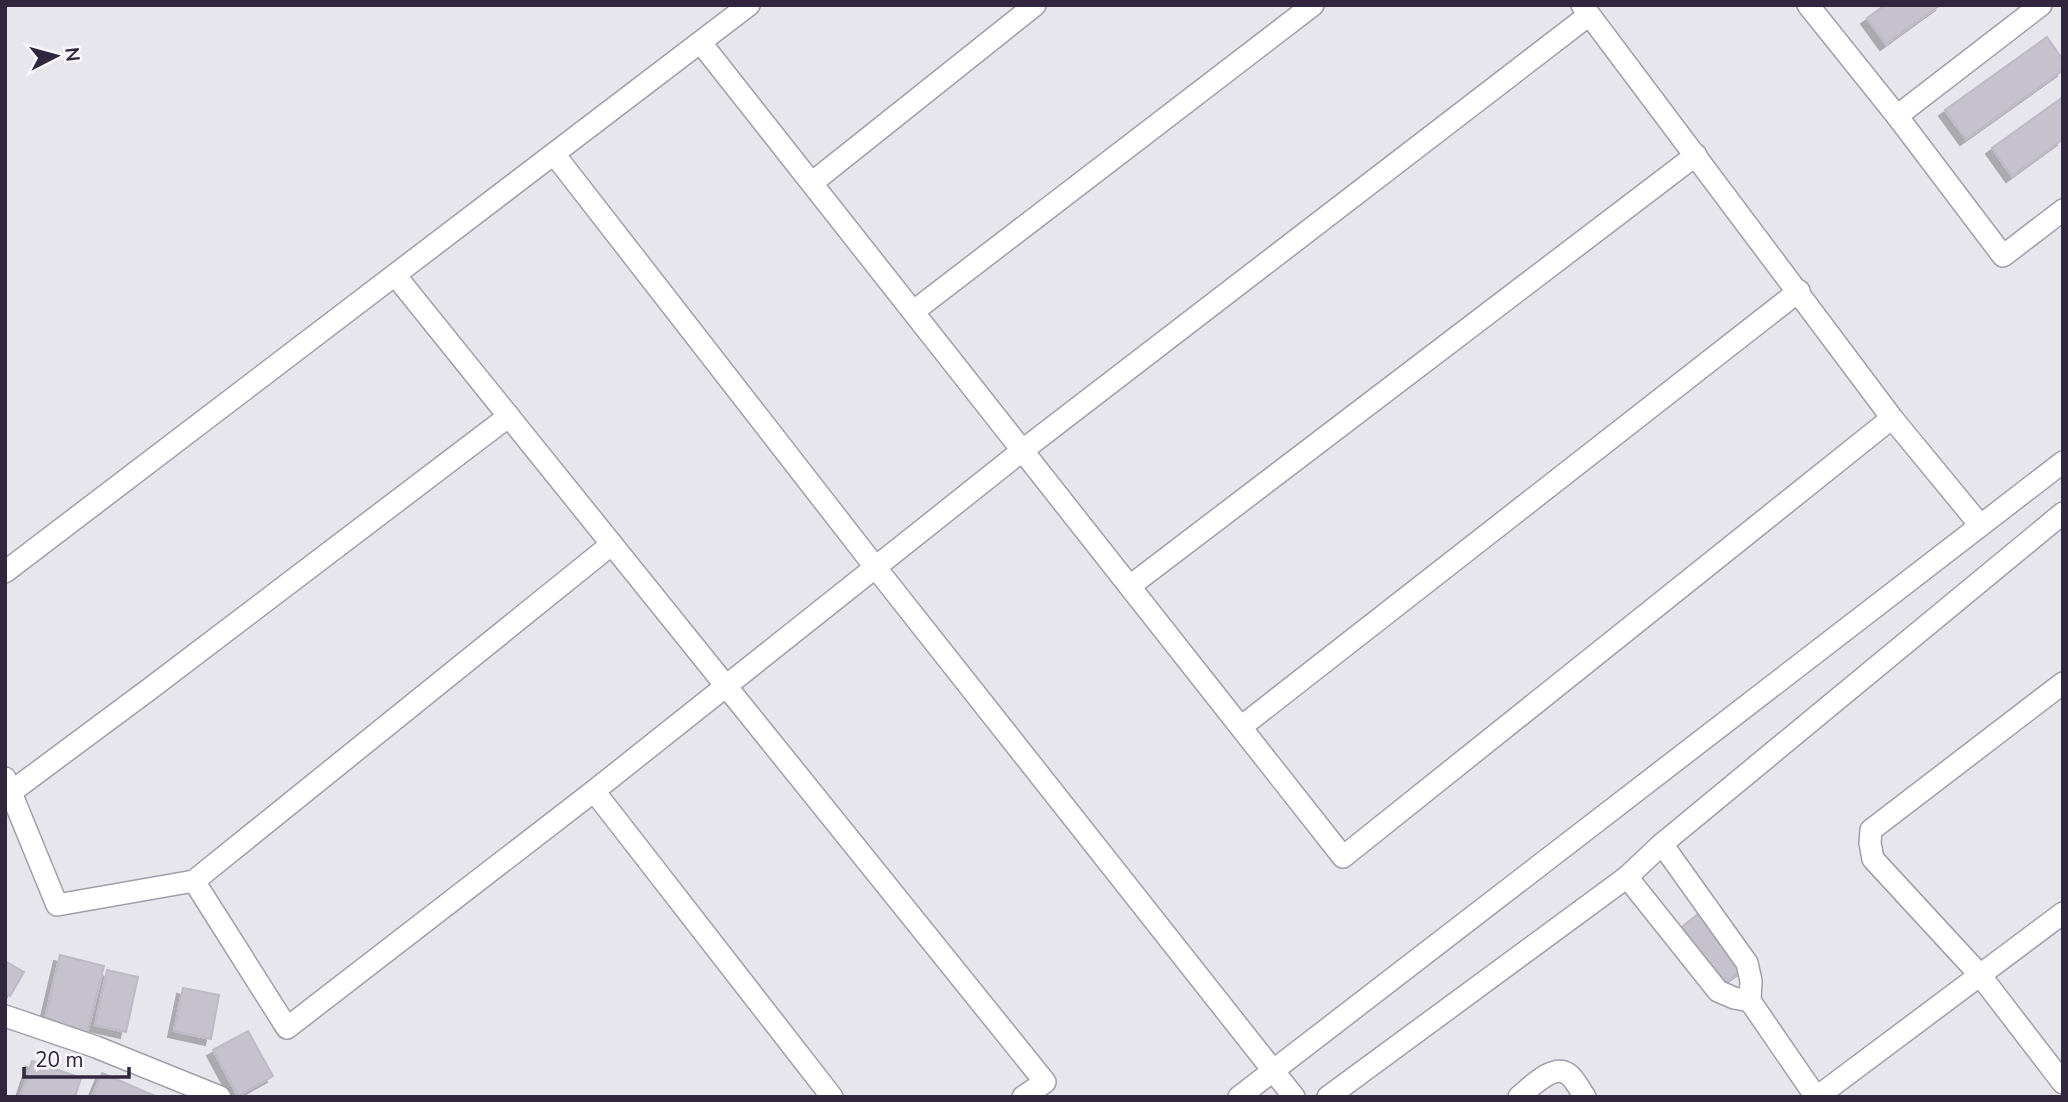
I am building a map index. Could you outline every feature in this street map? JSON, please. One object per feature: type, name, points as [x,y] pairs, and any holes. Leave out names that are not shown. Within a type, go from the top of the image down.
[{"type":"street","points":[[5,572],[749,5]]},
{"type":"street","points":[[813,182],[1035,5]]},
{"type":"street","points":[[914,311],[1312,5]]},
{"type":"street","points":[[1808,5],[2003,256],[2063,210]]},
{"type":"street","points":[[1896,116],[2041,5]]},
{"type":"street","points":[[194,881],[287,1028],[594,791],[1023,450],[1586,10],[1892,418],[1980,525]]},
{"type":"street","points":[[701,43],[1343,857],[1892,418]]},
{"type":"street","points":[[554,154],[876,568],[1294,1097]]},
{"type":"street","points":[[1130,586],[1696,155]]},
{"type":"street","points":[[395,275],[1045,1082],[1023,1097]]},
{"type":"street","points":[[1241,727],[1799,291]]},
{"type":"street","points":[[509,415],[151,688],[8,785],[57,905],[194,881],[612,544]]},
{"type":"street","points":[[1239,1097],[2063,462]]},
{"type":"street","points":[[1328,1097],[1627,877],[1662,844],[2063,513]]},
{"type":"street","points":[[2063,683],[1871,831],[1870,843],[1873,859],[1980,975],[2063,1083]]},
{"type":"street","points":[[594,791],[832,1097]]},
{"type":"street","points":[[1662,844],[1747,963],[1751,981],[1750,1000],[1817,1097],[2063,914]]},
{"type":"street","points":[[1627,877],[1718,991],[1734,998],[1750,1000]]},
{"type":"street","points":[[5,1016],[96,1047],[220,1097]]},
{"type":"street","points":[[1519,1097],[1551,1072],[1559,1071],[1567,1073],[1586,1097]]},
{"type":"building","points":[[1885,5],[1940,5],[1886,44],[1867,18]]},
{"type":"building","points":[[2047,37],[2063,60],[2063,70],[1966,139],[1945,110]]},
{"type":"building","points":[[2063,97],[2063,139],[2012,176],[1992,148]]},
{"type":"building","points":[[1703,910],[1746,967],[1721,986],[1678,930]]},
{"type":"building","points":[[60,955],[104,966],[87,1034],[44,1023]]},
{"type":"building","points":[[5,961],[24,972],[10,996],[5,993]]},
{"type":"building","points":[[107,970],[138,977],[126,1032],[95,1025]]},
{"type":"building","points":[[183,988],[219,995],[211,1039],[174,1031]]},
{"type":"building","points":[[248,1031],[273,1076],[238,1096],[213,1050]]},
{"type":"building","points":[[32,1061],[81,1078],[75,1097],[20,1097]]},
{"type":"building","points":[[102,1073],[157,1097],[92,1097]]}]
